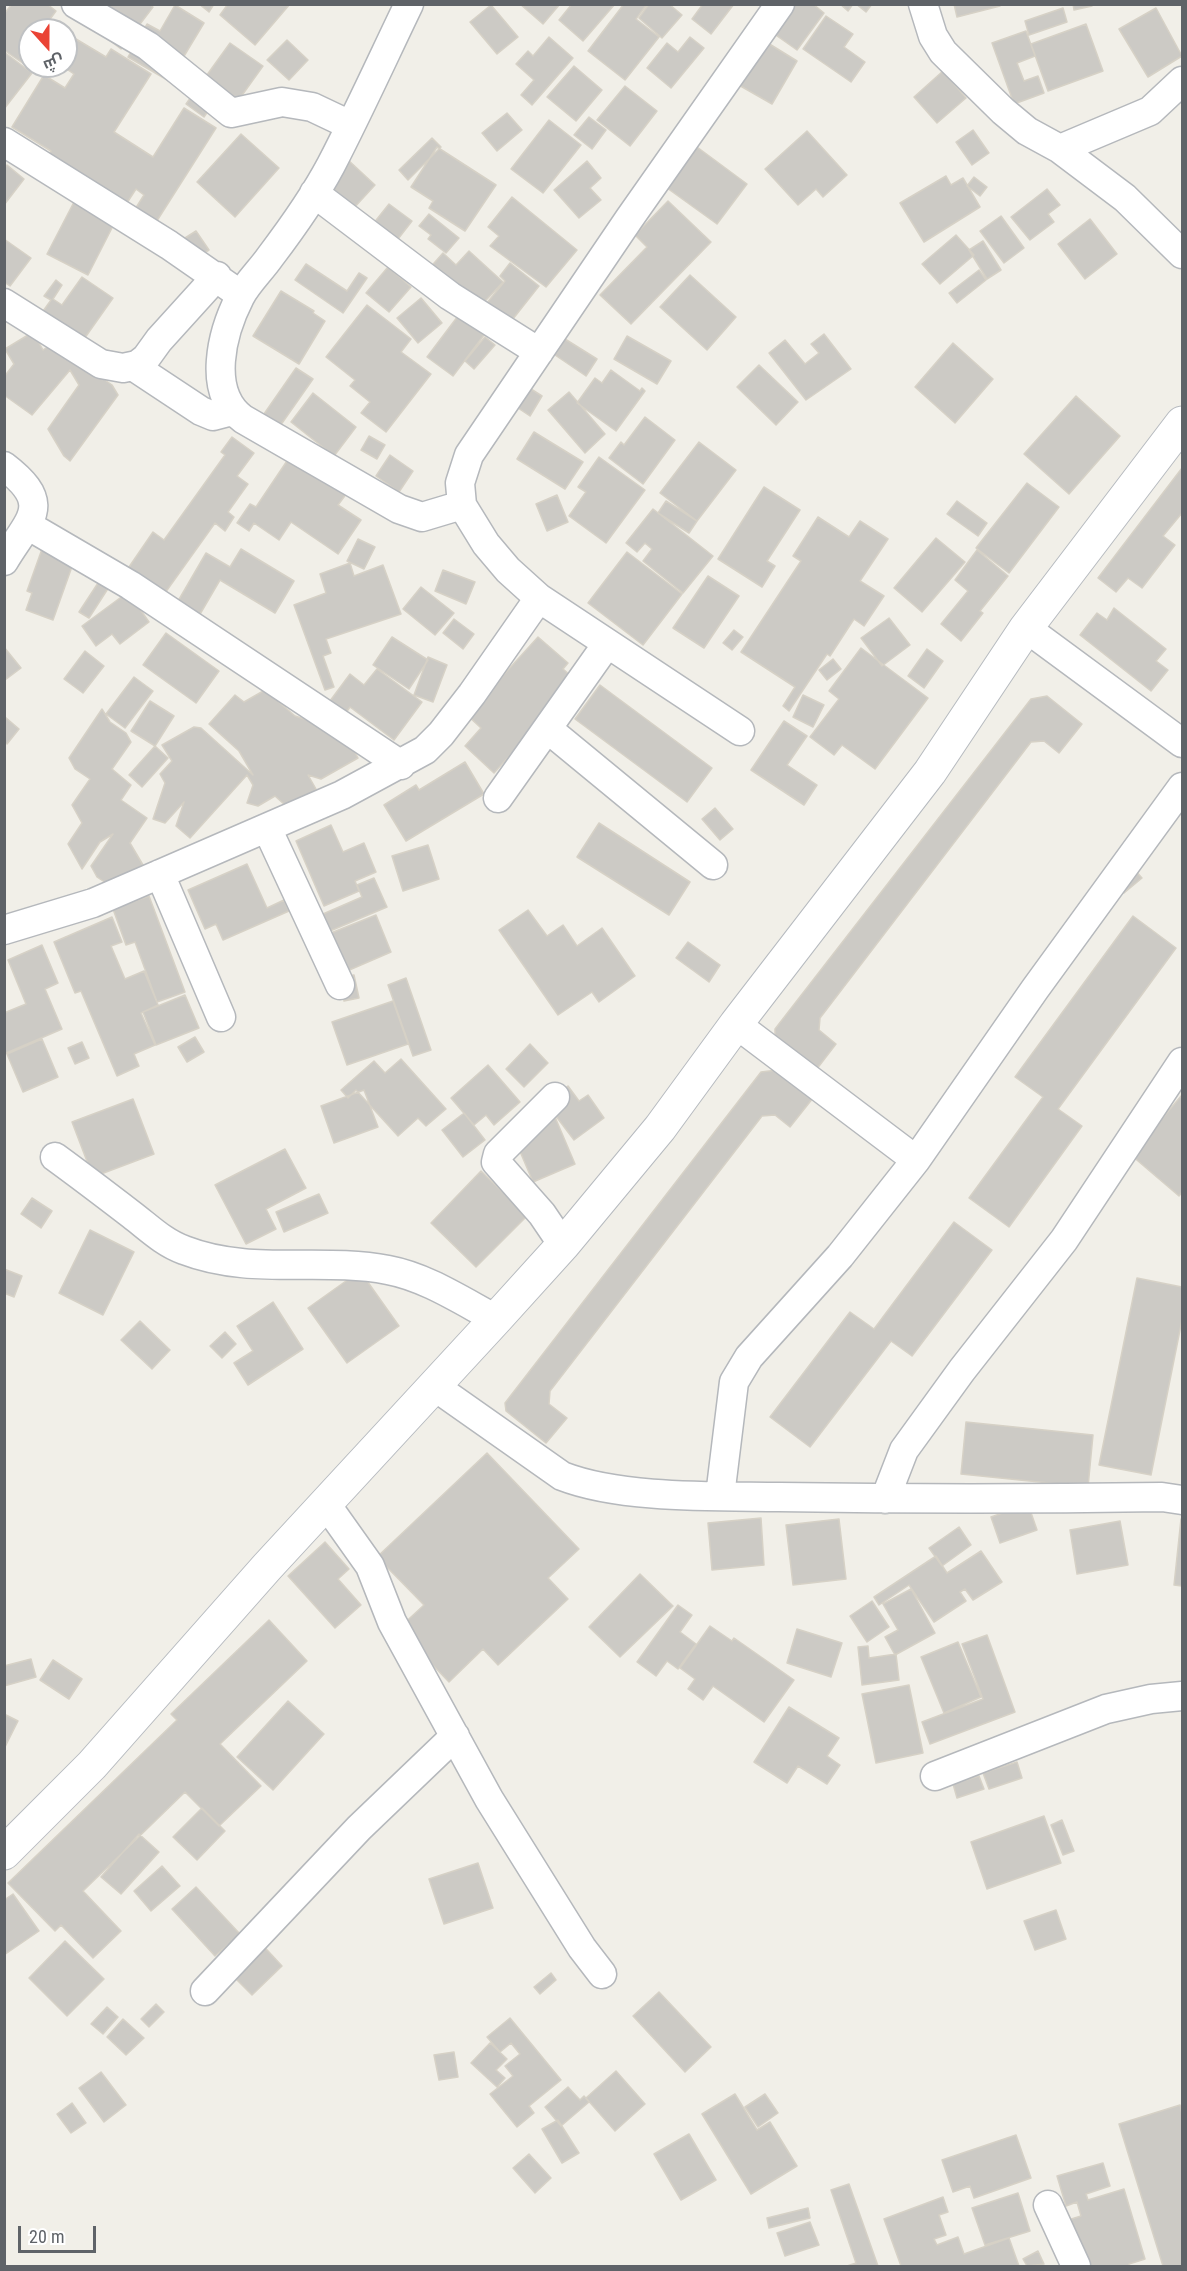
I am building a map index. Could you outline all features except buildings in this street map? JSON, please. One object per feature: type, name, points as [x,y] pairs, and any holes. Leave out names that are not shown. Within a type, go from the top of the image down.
[{"type":"main road","points":[[4,1853],[92,1765],[563,1245],[660,1128],[736,1024],[930,772],[1026,628],[1182,423]]},
{"type":"street","points":[[76,4],[148,46],[231,113],[282,102],[312,107],[350,125]]},
{"type":"street","points":[[408,4],[350,125],[314,193],[241,295],[229,325],[221,356],[223,391],[232,411],[399,509],[422,517],[462,505]]},
{"type":"street","points":[[923,4],[933,36],[942,52],[1026,131],[1060,149],[1125,198],[1182,254]]},
{"type":"street","points":[[740,731],[538,598],[486,544],[462,505],[460,483],[469,455],[779,5]]},
{"type":"street","points":[[1060,149],[1150,111],[1182,81]]},
{"type":"street","points":[[4,142],[217,276],[241,295]]},
{"type":"street","points":[[314,193],[450,296],[539,352]]},
{"type":"street","points":[[4,303],[100,364],[123,368],[133,366],[146,358],[159,340],[217,276]]},
{"type":"street","points":[[133,366],[201,411],[213,416],[232,411]]},
{"type":"street","points":[[4,466],[27,486],[33,498],[33,511],[29,526],[4,561]]},
{"type":"street","points":[[29,526],[130,585],[401,765]]},
{"type":"street","points":[[4,930],[93,903],[342,795],[401,765],[425,750],[441,735],[538,598]]},
{"type":"street","points":[[1026,628],[1182,743]]},
{"type":"street","points":[[498,798],[549,730],[608,644]]},
{"type":"street","points":[[549,730],[713,865]]},
{"type":"street","points":[[720,1496],[734,1382],[741,1369],[758,1345],[840,1256],[915,1160],[1182,787]]},
{"type":"street","points":[[267,828],[340,985]]},
{"type":"street","points":[[160,874],[221,1017]]},
{"type":"street","points":[[736,1024],[915,1160]]},
{"type":"street","points":[[885,1499],[904,1450],[962,1370],[1064,1239],[1182,1062]]},
{"type":"street","points":[[555,1097],[498,1154],[496,1162],[542,1214],[563,1245]]},
{"type":"street","points":[[55,1157],[162,1240],[183,1250],[221,1262],[390,1270],[414,1278],[496,1319]]},
{"type":"street","points":[[434,1386],[562,1476],[584,1485],[720,1496],[885,1499],[1162,1497],[1182,1500]]},
{"type":"street","points":[[326,1504],[370,1566],[392,1622],[489,1799],[582,1948],[603,1974]]},
{"type":"street","points":[[935,1776],[1106,1710],[1151,1699],[1182,1696]]},
{"type":"street","points":[[205,1991],[359,1828],[455,1736]]},
{"type":"street","points":[[1048,2205],[1076,2266]]}]
